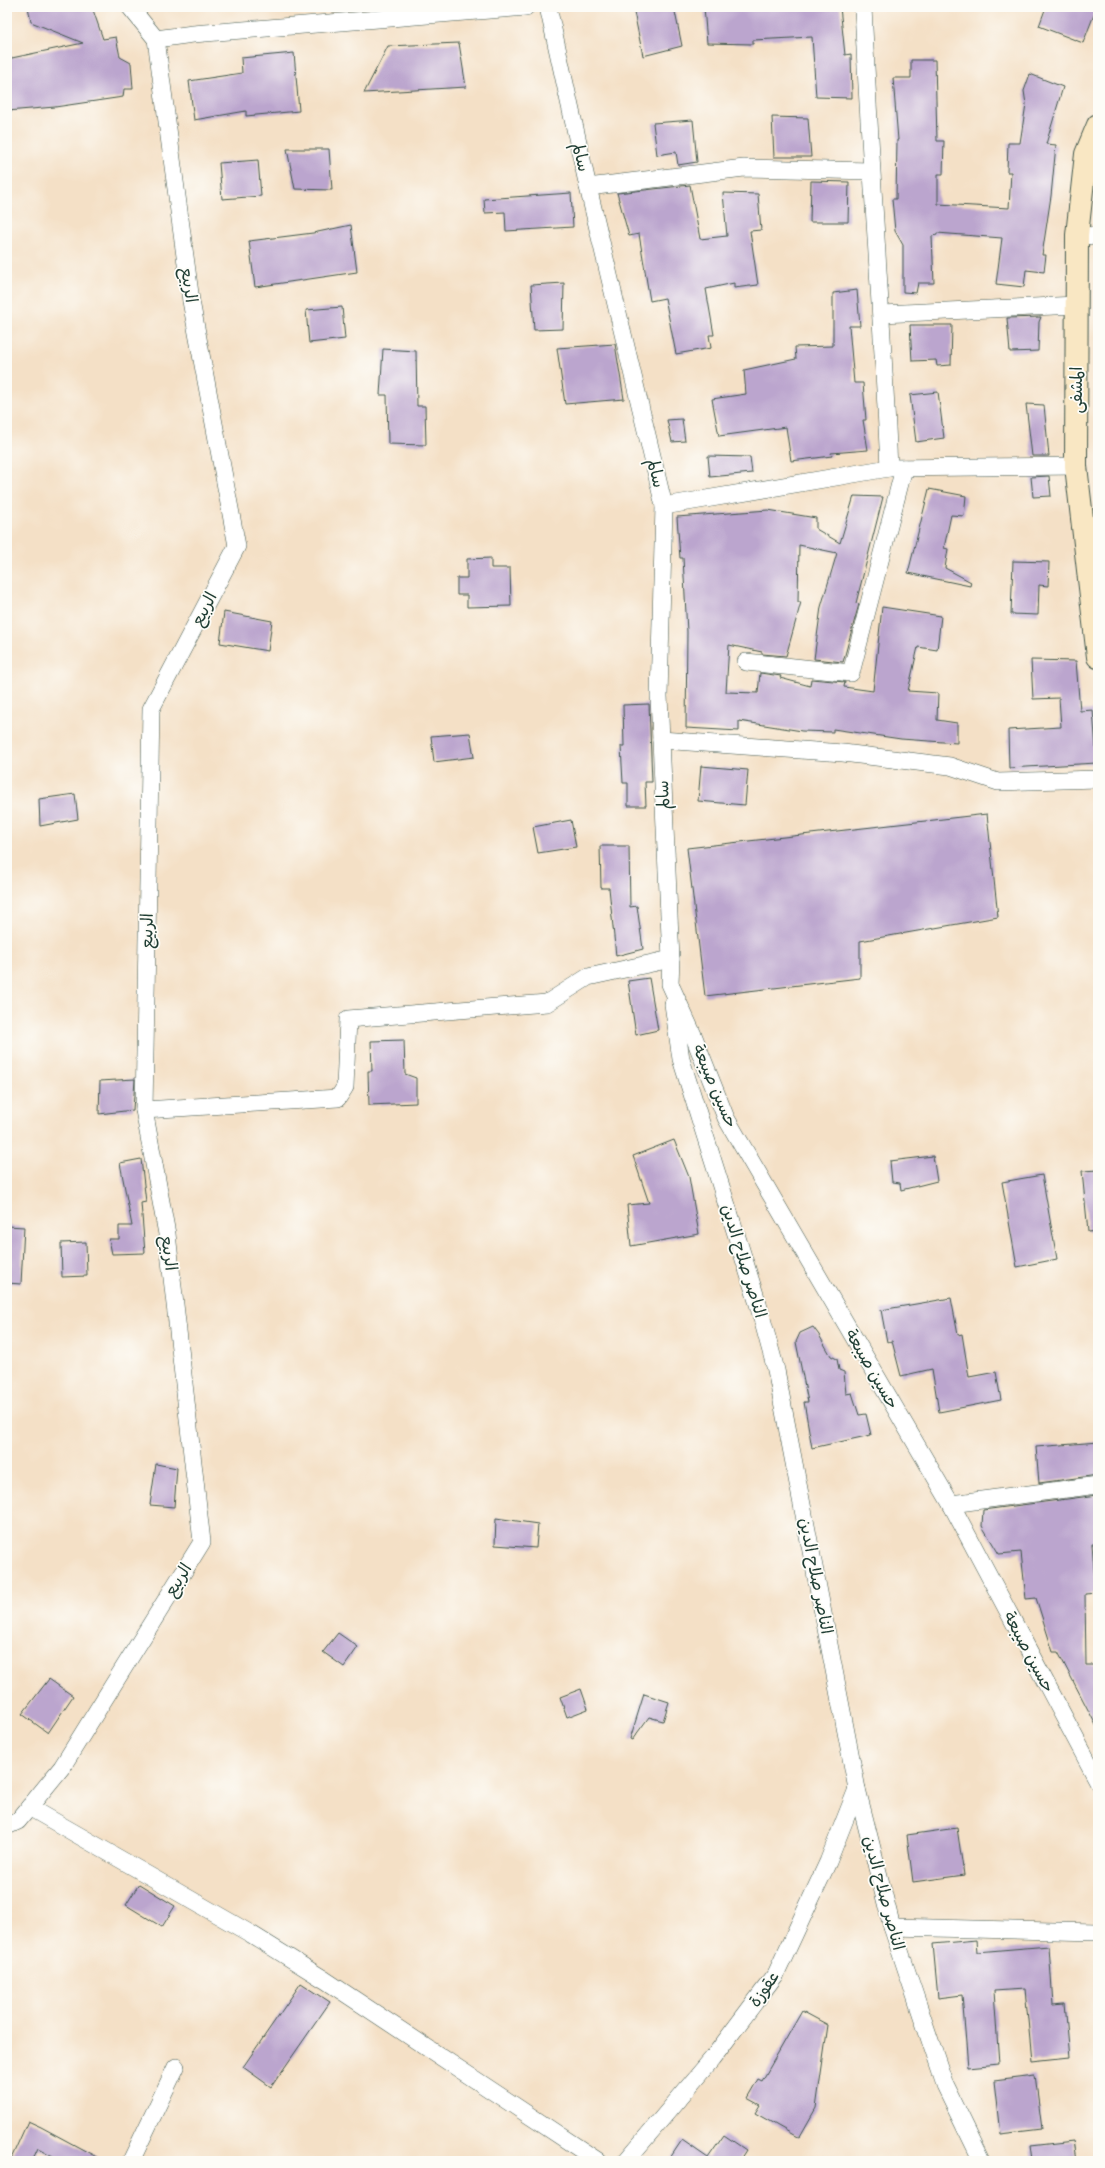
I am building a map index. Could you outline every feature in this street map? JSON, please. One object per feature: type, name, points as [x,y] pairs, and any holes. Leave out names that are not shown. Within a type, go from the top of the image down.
[{"type":"street","points":[[130,7],[156,39],[526,7]]},
{"type":"street","name":"سالم","points":[[548,7],[588,186],[664,506],[659,696],[670,954]]},
{"type":"street","points":[[746,662],[851,673],[897,468],[870,171],[863,7]]},
{"type":"street","name":"الربيع","points":[[7,1826],[18,1821],[62,1767],[202,1542],[167,1234],[144,1110],[150,709],[237,546],[191,301],[156,39]]},
{"type":"street","name":"المشفى","points":[[1098,125],[1086,154],[1088,235],[1077,305],[1076,466],[1092,554],[1098,657]]},
{"type":"street","points":[[588,186],[744,168],[870,171]]},
{"type":"street","points":[[882,314],[1077,305]]},
{"type":"street","points":[[664,506],[897,468],[1076,466]]},
{"type":"street","points":[[661,740],[843,753],[950,766],[998,782],[1098,779]]},
{"type":"street","points":[[144,1110],[338,1098],[344,1087],[348,1019],[547,1003],[588,977],[670,954]]},
{"type":"street","name":"حسين صيبعة","points":[[670,954],[670,984],[694,1037],[726,1118],[951,1504],[1098,1781]]},
{"type":"street","name":"الناصر صلاح الدين","points":[[670,984],[680,1059],[758,1304],[776,1370],[857,1789],[892,1927],[945,2086],[982,2161]]},
{"type":"street","points":[[951,1504],[1098,1485]]},
{"type":"street","name":"عقوزة","points":[[626,2161],[712,2059],[776,1974],[828,1862],[857,1789]]},
{"type":"street","points":[[29,1807],[251,1934],[325,1980],[598,2161]]},
{"type":"street","points":[[892,1927],[1098,1932]]},
{"type":"street","points":[[131,2161],[176,2067]]},
{"type":"building","points":[[28,7],[92,7],[103,39],[116,37],[120,57],[131,63],[133,89],[124,89],[123,97],[55,107],[7,111],[7,59],[83,43],[31,22]]},
{"type":"building","points":[[633,7],[674,7],[682,46],[643,56]]},
{"type":"building","points":[[704,7],[840,7],[845,55],[851,54],[852,98],[816,97],[812,37],[753,40],[753,44],[707,43]]},
{"type":"building","points":[[1046,7],[1097,7],[1083,43],[1039,26]]},
{"type":"building","points":[[459,43],[466,87],[364,93],[388,46]]},
{"type":"building","points":[[294,53],[299,111],[246,116],[246,111],[194,120],[189,81],[242,73],[241,58]]},
{"type":"building","points":[[911,60],[935,60],[937,141],[944,141],[943,174],[938,174],[938,204],[1009,208],[1011,172],[1007,172],[1008,143],[1020,143],[1026,104],[1024,91],[1030,74],[1063,87],[1046,144],[1056,145],[1051,196],[1042,255],[1046,255],[1044,272],[1026,270],[1024,287],[996,284],[1002,238],[937,233],[937,235],[932,236],[934,283],[918,283],[916,293],[903,292],[903,245],[895,231],[892,199],[896,199],[898,140],[893,78],[911,78]]},
{"type":"building","points":[[772,117],[808,118],[811,157],[774,157]]},
{"type":"building","points":[[693,120],[697,162],[678,165],[676,152],[657,155],[653,123]]},
{"type":"building","points":[[287,149],[329,149],[332,190],[295,189]]},
{"type":"building","points":[[258,160],[261,196],[222,199],[219,163]]},
{"type":"building","points":[[811,181],[849,182],[848,222],[810,222]]},
{"type":"building","points":[[690,185],[700,239],[727,236],[723,193],[758,194],[761,230],[750,231],[758,285],[734,288],[734,283],[706,289],[714,335],[709,335],[711,348],[676,354],[665,298],[650,301],[639,234],[629,236],[617,193]]},
{"type":"building","points":[[571,193],[573,227],[506,231],[505,212],[485,213],[484,199]]},
{"type":"building","points":[[351,225],[357,272],[255,287],[249,241],[313,233]]},
{"type":"building","points":[[564,283],[563,329],[534,330],[531,285]]},
{"type":"building","points":[[857,290],[860,326],[849,326],[854,383],[863,383],[866,420],[863,420],[868,450],[831,453],[832,456],[791,461],[786,427],[719,436],[712,399],[746,394],[744,370],[796,359],[795,347],[833,346],[833,293]]},
{"type":"building","points":[[342,307],[345,339],[309,343],[306,310]]},
{"type":"building","points":[[1041,317],[1039,322],[1038,351],[1010,352],[1007,318]]},
{"type":"building","points":[[910,325],[952,325],[951,365],[937,366],[936,360],[912,361]]},
{"type":"building","points":[[615,344],[624,399],[565,404],[557,348]]},
{"type":"building","points":[[383,349],[416,351],[417,406],[425,406],[426,445],[388,444],[387,395],[380,395]]},
{"type":"building","points":[[938,392],[944,438],[916,442],[910,395]]},
{"type":"building","points":[[1026,404],[1044,405],[1049,456],[1032,456]]},
{"type":"building","points":[[682,419],[685,441],[672,442],[667,420]]},
{"type":"building","points":[[708,456],[750,457],[752,473],[710,477]]},
{"type":"building","points":[[1049,476],[1051,496],[1033,497],[1031,477]]},
{"type":"building","points":[[929,489],[966,496],[964,516],[951,515],[944,548],[948,549],[945,568],[971,582],[970,586],[908,573]]},
{"type":"building","points":[[854,496],[883,497],[856,603],[859,604],[843,662],[814,659],[821,607],[837,553],[799,545],[798,602],[801,602],[786,656],[762,654],[762,652],[729,645],[726,692],[758,693],[760,673],[781,676],[780,678],[810,686],[811,679],[845,682],[844,687],[873,691],[882,607],[941,616],[937,650],[918,647],[908,691],[938,693],[937,720],[957,723],[957,743],[901,739],[833,729],[833,732],[802,731],[739,721],[739,731],[686,728],[687,632],[683,558],[680,558],[677,517],[768,510],[816,518],[816,529],[840,543]]},
{"type":"building","points":[[491,558],[491,568],[510,568],[511,606],[467,607],[467,595],[457,595],[457,578],[467,578],[467,559]]},
{"type":"building","points":[[1013,561],[1049,562],[1048,586],[1039,585],[1038,615],[1011,614]]},
{"type":"building","points":[[224,612],[272,621],[268,651],[220,643]]},
{"type":"building","points":[[1031,660],[1076,661],[1080,711],[1093,710],[1097,763],[1009,768],[1008,730],[1061,727],[1059,698],[1033,699]]},
{"type":"building","points":[[649,704],[652,782],[645,782],[646,806],[628,806],[628,783],[623,783],[621,746],[624,746],[623,705]]},
{"type":"building","points":[[470,733],[474,757],[434,762],[431,736]]},
{"type":"building","points":[[701,766],[748,770],[745,805],[698,801]]},
{"type":"building","points":[[75,794],[78,819],[40,826],[39,799]]},
{"type":"building","points":[[987,814],[998,917],[860,941],[860,978],[705,996],[687,848]]},
{"type":"building","points":[[571,820],[576,847],[538,853],[533,827]]},
{"type":"building","points":[[600,846],[629,846],[630,907],[637,906],[643,949],[616,956],[609,888],[601,888]]},
{"type":"building","points":[[649,978],[658,1030],[636,1035],[628,981]]},
{"type":"building","points":[[404,1040],[405,1074],[416,1078],[416,1103],[369,1105],[368,1071],[372,1071],[371,1041]]},
{"type":"building","points":[[135,1079],[133,1110],[99,1114],[100,1081]]},
{"type":"building","points":[[674,1140],[689,1177],[699,1234],[631,1246],[627,1205],[649,1203],[633,1156]]},
{"type":"building","points":[[933,1156],[937,1181],[901,1190],[900,1183],[892,1182],[890,1161]]},
{"type":"building","points":[[141,1159],[146,1202],[141,1203],[145,1253],[112,1254],[109,1239],[119,1239],[119,1226],[132,1226],[120,1163]]},
{"type":"building","points":[[1098,1170],[1098,1231],[1088,1232],[1082,1171]]},
{"type":"building","points":[[1042,1175],[1057,1259],[1017,1267],[1002,1182]]},
{"type":"building","points":[[7,1226],[24,1227],[21,1284],[7,1283]]},
{"type":"building","points":[[86,1242],[87,1276],[62,1277],[61,1243]]},
{"type":"building","points":[[951,1298],[958,1335],[962,1334],[969,1377],[996,1372],[1001,1400],[939,1412],[932,1369],[901,1376],[892,1341],[887,1342],[881,1310]]},
{"type":"building","points":[[813,1327],[831,1356],[837,1359],[839,1370],[844,1372],[846,1394],[852,1393],[859,1415],[866,1414],[871,1435],[812,1448],[804,1402],[808,1402],[796,1342],[800,1333]]},
{"type":"building","points":[[1098,1442],[1098,1475],[1039,1483],[1036,1447]]},
{"type":"building","points":[[156,1464],[177,1468],[174,1507],[150,1505]]},
{"type":"building","points":[[1098,1495],[1095,1544],[1092,1544],[1096,1593],[1085,1594],[1086,1665],[1098,1665],[1098,1729],[1058,1652],[1053,1652],[1036,1598],[1026,1599],[1021,1552],[999,1554],[982,1526],[983,1510]]},
{"type":"building","points":[[496,1518],[538,1524],[536,1548],[495,1545]]},
{"type":"building","points":[[338,1633],[358,1647],[344,1667],[323,1652]]},
{"type":"building","points":[[49,1679],[73,1696],[48,1733],[22,1714]]},
{"type":"building","points":[[581,1689],[588,1709],[567,1717],[560,1697]]},
{"type":"building","points":[[644,1694],[669,1702],[663,1721],[649,1717],[632,1740],[630,1739]]},
{"type":"building","points":[[957,1828],[964,1875],[913,1882],[907,1835]]},
{"type":"building","points":[[139,1884],[175,1906],[162,1927],[126,1905]]},
{"type":"building","points":[[976,1940],[977,1952],[1049,1946],[1053,2005],[1065,2004],[1070,2057],[1032,2061],[1025,1989],[994,1991],[999,2064],[968,2067],[962,1995],[938,1998],[933,1944]]},
{"type":"building","points":[[301,1983],[330,2002],[271,2087],[243,2067]]},
{"type":"building","points":[[802,2011],[828,2025],[816,2108],[799,2138],[755,2113],[760,2105],[747,2098],[758,2079],[762,2081]]},
{"type":"building","points":[[1035,2076],[1042,2129],[1000,2134],[994,2081]]},
{"type":"building","points":[[28,2121],[104,2161],[62,2161],[38,2148],[32,2161],[10,2161]]},
{"type":"building","points":[[724,2135],[746,2150],[739,2161],[668,2161],[682,2140],[708,2158]]},
{"type":"building","points":[[1073,2141],[1076,2161],[1032,2161],[1030,2146]]}]
